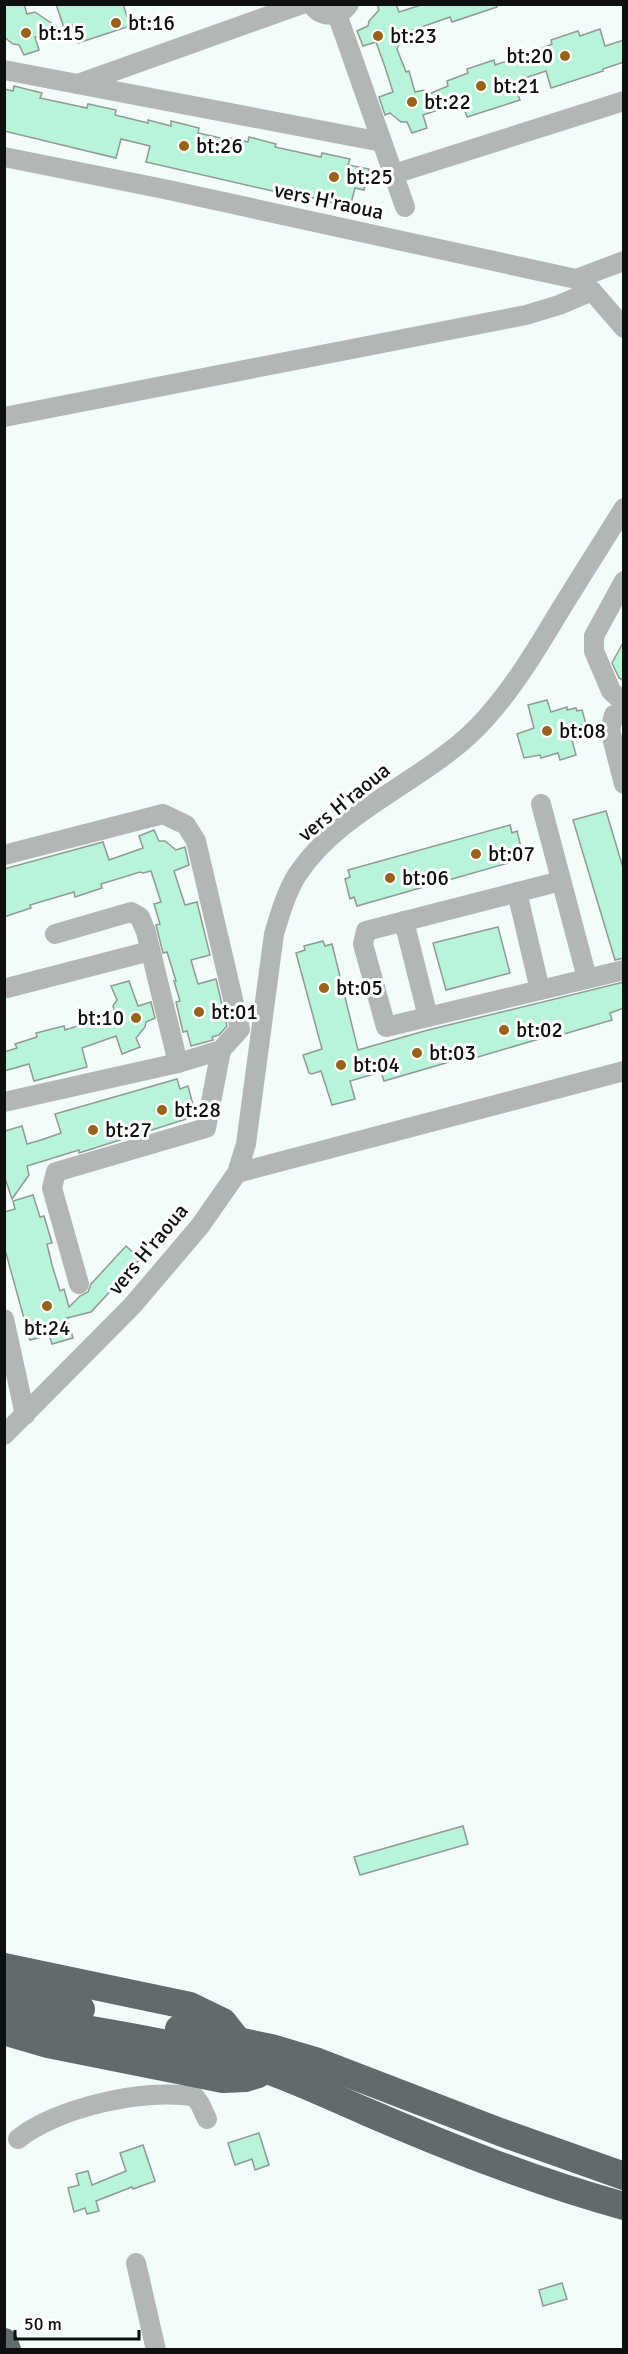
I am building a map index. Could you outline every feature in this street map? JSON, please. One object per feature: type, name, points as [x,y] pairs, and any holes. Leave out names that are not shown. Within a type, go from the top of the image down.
[{"type":"highway","points":[[13,1967],[190,2006],[223,2022],[237,2040]]},
{"type":"highway","points":[[4,1994],[237,2040],[318,2062],[500,2132],[624,2176]]},
{"type":"highway","points":[[4,2015],[130,2037],[196,2051],[266,2070],[484,2159],[573,2192],[624,2206]]},
{"type":"highway","points":[[4,2031],[48,2044],[223,2079],[245,2078],[266,2070]]},
{"type":"highway","points":[[4,2051],[30,2044],[48,2044]]},
{"type":"highway","points":[[4,2342],[7,2349]]},
{"type":"street","points":[[78,84],[302,4]]},
{"type":"street","points":[[311,4],[316,11],[326,15],[343,9],[382,142],[405,207]]},
{"type":"street","points":[[4,70],[382,142]]},
{"type":"street","points":[[393,174],[624,101]]},
{"type":"street","name":"vers H'raoua","points":[[4,158],[164,189],[576,279],[592,291],[624,328]]},
{"type":"street","points":[[576,279],[624,261]]},
{"type":"street","points":[[4,417],[526,315],[559,305],[592,291]]},
{"type":"street","name":"vers H'raoua","points":[[4,1435],[132,1306],[200,1226],[237,1173],[246,1144],[274,934],[283,905],[297,875],[318,849],[340,830],[458,747],[486,718],[533,654],[624,508]]},
{"type":"street","points":[[624,581],[594,636],[594,651],[610,691],[624,704]]},
{"type":"street","points":[[624,711],[615,715],[610,730],[624,784]]},
{"type":"street","points":[[541,804],[587,978]]},
{"type":"street","points":[[4,855],[163,814],[186,825],[196,841],[240,1029],[220,1050],[178,1063],[4,1101]]},
{"type":"street","points":[[561,881],[366,931],[363,944],[386,1027],[624,969]]},
{"type":"street","points":[[517,892],[540,990]]},
{"type":"street","points":[[55,934],[131,912],[140,917],[178,1063]]},
{"type":"street","points":[[404,921],[428,1017]]},
{"type":"street","points":[[8,988],[150,951]]},
{"type":"street","points":[[79,1284],[52,1188],[56,1172],[206,1128],[220,1050]]},
{"type":"street","points":[[237,1173],[624,1071]]},
{"type":"street","points":[[4,1319],[25,1415]]},
{"type":"street","points":[[150,2094],[156,2064]]},
{"type":"street","points":[[18,2139],[31,2128],[75,2112],[123,2098],[150,2094],[176,2093],[195,2097],[201,2104],[207,2119]]},
{"type":"street","points":[[136,2263],[156,2349]]},
{"type":"building","name":"bt:15","points":[[4,4],[24,4],[27,14],[35,12],[60,29],[35,37],[39,50],[24,55],[19,45],[13,44],[4,37]]},
{"type":"building","name":"bt:16","points":[[56,4],[123,4],[130,26],[78,43],[72,25],[64,28]]},
{"type":"building","points":[[377,4],[396,4],[399,12],[424,4],[496,4],[497,7],[452,22],[450,17],[399,35],[400,43],[397,49],[406,72],[409,71],[415,92],[424,90],[429,94],[448,86],[447,81],[468,73],[467,69],[494,60],[495,65],[531,53],[552,44],[551,40],[578,31],[580,36],[600,29],[605,46],[624,40],[624,62],[551,88],[546,71],[513,82],[520,100],[467,117],[462,102],[423,115],[427,128],[412,133],[407,122],[401,122],[390,113],[385,115],[379,97],[393,92],[385,67],[376,42],[363,46],[357,31],[368,26],[369,21],[379,10]]},
{"type":"building","points":[[14,86],[42,93],[40,98],[87,108],[88,104],[116,110],[115,115],[148,123],[148,120],[171,126],[171,121],[199,128],[198,133],[225,139],[225,137],[248,142],[249,137],[276,144],[275,147],[321,157],[322,153],[350,159],[348,165],[369,169],[364,190],[355,188],[350,207],[277,189],[277,192],[146,162],[150,146],[121,139],[116,158],[4,131],[4,89],[13,91]]},
{"type":"building","points":[[624,641],[624,681],[619,678],[612,663]]},
{"type":"building","name":"bt:08","points":[[547,700],[551,712],[567,707],[567,710],[576,708],[577,711],[582,710],[586,724],[569,729],[576,755],[560,760],[558,753],[541,758],[540,755],[524,758],[517,734],[534,728],[528,705]]},
{"type":"building","points":[[606,811],[624,871],[624,958],[615,960],[573,820]]},
{"type":"building","points":[[510,825],[512,833],[517,831],[522,851],[517,853],[519,860],[357,906],[354,897],[350,899],[345,879],[350,877],[348,870]]},
{"type":"building","points":[[154,830],[159,841],[165,841],[176,850],[185,847],[189,865],[174,871],[185,905],[197,902],[210,955],[191,960],[198,984],[216,979],[227,1026],[219,1035],[212,1037],[213,1040],[191,1046],[187,1031],[183,1032],[176,1002],[180,1001],[174,981],[176,981],[167,952],[163,953],[156,925],[160,924],[154,904],[161,902],[151,871],[140,872],[101,884],[102,888],[75,897],[74,892],[30,905],[31,908],[4,917],[4,869],[103,842],[109,860],[143,848],[139,836]]},
{"type":"building","points":[[498,927],[510,973],[446,990],[433,943]]},
{"type":"building","points":[[323,941],[325,946],[332,944],[358,1050],[428,1030],[624,982],[624,1008],[610,1013],[612,1020],[471,1059],[470,1056],[384,1081],[381,1072],[350,1081],[355,1099],[332,1105],[321,1071],[309,1073],[303,1055],[322,1049],[296,953],[305,950],[304,946]]},
{"type":"building","points":[[129,981],[138,1006],[151,1002],[155,1018],[146,1022],[145,1027],[136,1038],[140,1047],[122,1054],[116,1036],[82,1048],[87,1067],[34,1081],[29,1064],[4,1071],[4,1052],[17,1048],[15,1044],[37,1037],[36,1033],[64,1026],[65,1030],[115,1014],[113,1006],[117,1000],[111,986]]},
{"type":"building","points":[[177,1079],[180,1089],[188,1086],[196,1116],[79,1153],[79,1150],[27,1166],[29,1175],[12,1199],[4,1175],[5,1131],[22,1126],[27,1144],[41,1140],[61,1133],[55,1114]]},
{"type":"building","points":[[33,1195],[40,1217],[44,1216],[52,1243],[47,1244],[52,1265],[60,1291],[64,1289],[69,1307],[80,1296],[88,1292],[91,1284],[126,1246],[140,1259],[91,1312],[67,1318],[73,1338],[52,1344],[49,1335],[30,1340],[4,1246],[4,1212],[15,1209],[13,1201]]},
{"type":"building","points":[[463,1826],[468,1844],[360,1875],[354,1857]]},
{"type":"building","points":[[259,2133],[269,2165],[255,2170],[252,2159],[235,2165],[228,2143]]},
{"type":"building","points":[[143,2145],[155,2181],[96,2201],[99,2211],[87,2214],[85,2208],[74,2212],[68,2188],[79,2185],[76,2174],[88,2171],[92,2185],[126,2171],[120,2153]]},
{"type":"building","points":[[562,2283],[567,2299],[543,2306],[539,2290]]},
{"type":"place","name":"bt:16","points":[[116,23]]},
{"type":"place","name":"bt:15","points":[[26,33]]},
{"type":"place","name":"bt:23","points":[[378,36]]},
{"type":"place","name":"bt:20","points":[[565,56]]},
{"type":"place","name":"bt:21","points":[[481,86]]},
{"type":"place","name":"bt:22","points":[[412,102]]},
{"type":"place","name":"bt:26","points":[[184,146]]},
{"type":"place","name":"bt:25","points":[[334,177]]},
{"type":"place","name":"bt:08","points":[[547,731]]},
{"type":"place","name":"bt:07","points":[[476,854]]},
{"type":"place","name":"bt:06","points":[[390,878]]},
{"type":"place","name":"bt:05","points":[[324,988]]},
{"type":"place","name":"bt:01","points":[[199,1012]]},
{"type":"place","name":"bt:10","points":[[136,1018]]},
{"type":"place","name":"bt:02","points":[[504,1030]]},
{"type":"place","name":"bt:03","points":[[417,1053]]},
{"type":"place","name":"bt:04","points":[[341,1065]]},
{"type":"place","name":"bt:28","points":[[162,1110]]},
{"type":"place","name":"bt:27","points":[[93,1130]]},
{"type":"place","name":"bt:24","points":[[47,1306]]}]
